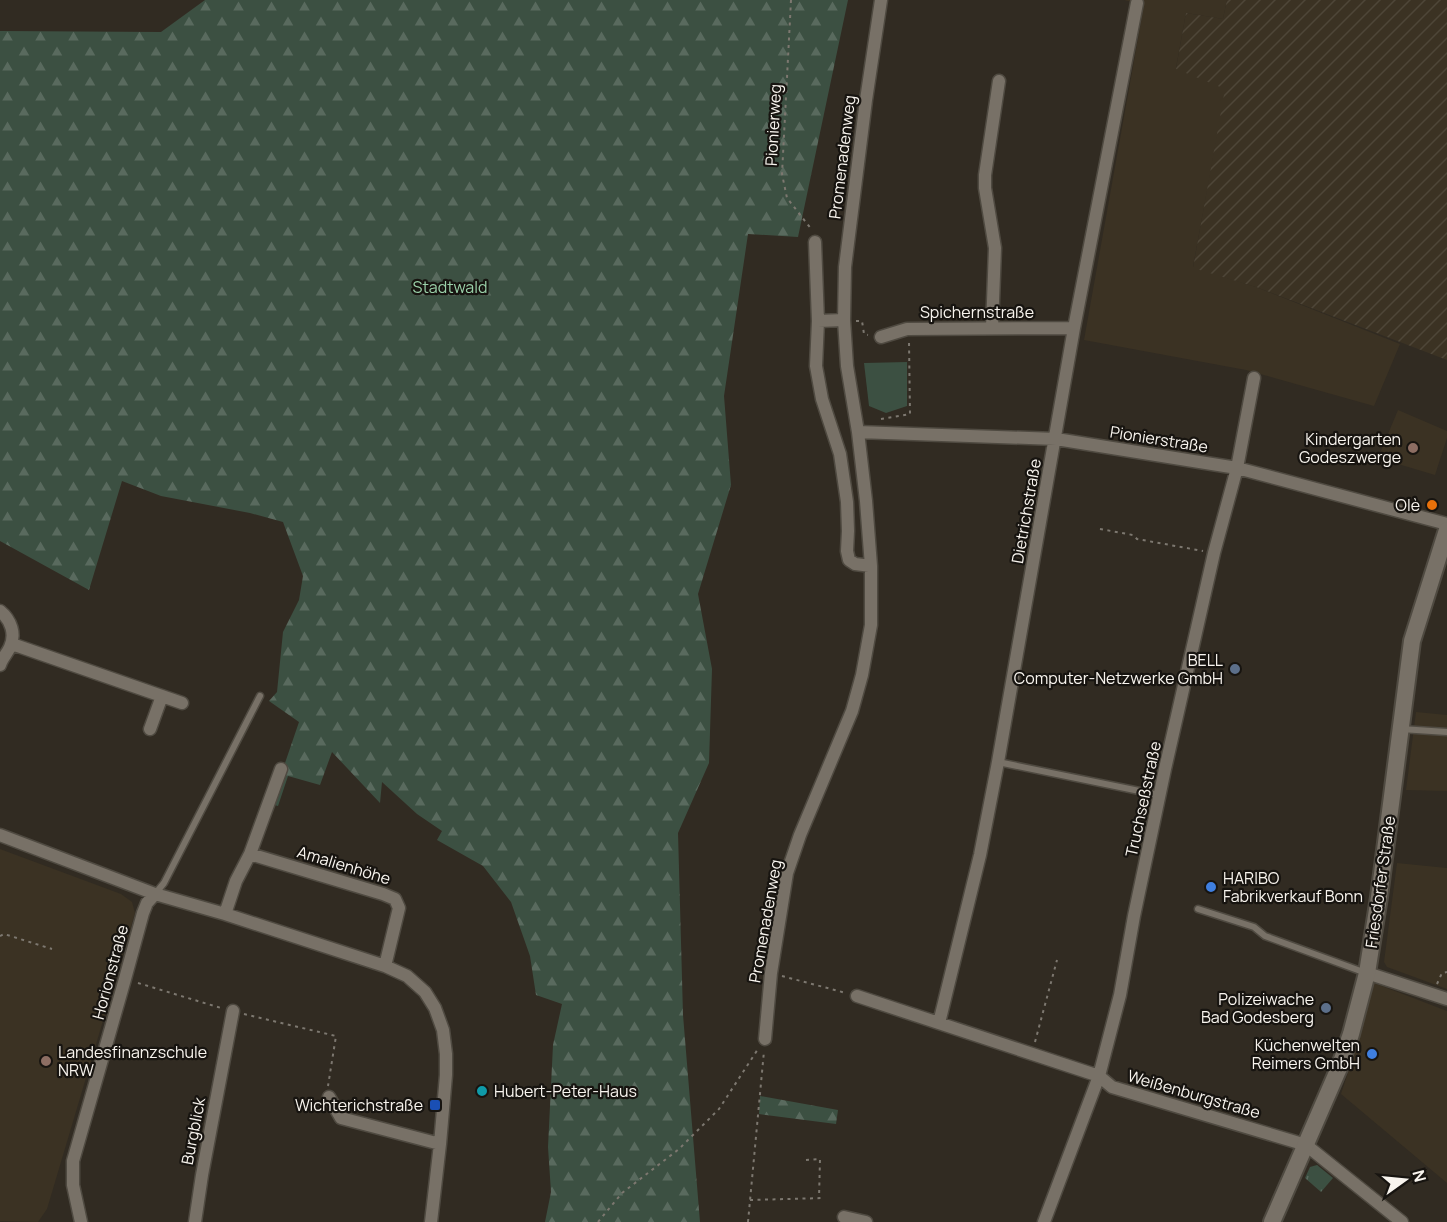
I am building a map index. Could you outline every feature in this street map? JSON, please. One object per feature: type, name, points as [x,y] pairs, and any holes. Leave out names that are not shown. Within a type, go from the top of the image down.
[{"type":"street","name":"Promenadenweg","points":[[765,1039],[771,973],[787,873],[800,835],[852,711],[862,675],[871,625],[871,566],[866,501],[847,366],[844,321],[845,267],[881,0]]},
{"type":"street","name":"Dietrichstraße","points":[[939,1023],[980,855],[1074,328],[1137,3]]},
{"type":"street","points":[[992,328],[995,248],[985,175],[999,81]]},
{"type":"street","points":[[815,242],[818,321],[816,366],[822,399],[840,454],[847,502],[847,551],[849,560],[855,564],[871,566]]},
{"type":"street","points":[[818,321],[844,321]]},
{"type":"street","name":"Spichernstraße","points":[[881,337],[907,329],[1074,328]]},
{"type":"street","name":"Truchseßstraße","points":[[1044,1222],[1099,1076],[1120,995],[1160,795],[1214,553],[1237,468],[1254,378]]},
{"type":"street","name":"Pionierstraße","points":[[858,432],[1056,438],[1237,468],[1447,524]]},
{"type":"street","name":"Friesdorfer Straße","points":[[1272,1222],[1339,1068],[1367,974],[1412,641],[1447,530]]},
{"type":"street","points":[[0,611],[10,622],[13,635],[12,644],[3,656],[0,665]]},
{"type":"street","points":[[12,644],[182,703]]},
{"type":"street","points":[[150,729],[162,696]]},
{"type":"street","points":[[225,914],[281,769]]},
{"type":"street","points":[[0,835],[155,894],[225,914],[385,966],[406,976],[425,992],[435,1008],[443,1030],[446,1054],[440,1144],[430,1222]]},
{"type":"street","name":"Amalienhöhe","points":[[250,854],[395,899],[399,908],[385,966]]},
{"type":"street","name":"Horionstraße","points":[[81,1222],[73,1185],[73,1161],[143,913],[147,903],[155,894]]},
{"type":"street","points":[[1367,974],[1447,999]]},
{"type":"street","name":"Weißenburgstraße","points":[[857,996],[1099,1076],[1112,1088],[1306,1144],[1402,1222]]},
{"type":"street","name":"Burgblick","points":[[195,1222],[233,1011]]},
{"type":"street","points":[[329,1092],[341,1118],[440,1144]]},
{"type":"street","points":[[844,1216],[866,1222]]},
{"type":"lane","points":[[155,894],[164,883],[260,696]]},
{"type":"lane","points":[[1400,729],[1447,732]]},
{"type":"lane","points":[[998,762],[1160,795]]},
{"type":"lane","points":[[1197,909],[1254,927],[1265,936],[1367,974]]},
{"type":"path","name":"Pionierweg","points":[[791,0],[782,174],[787,198],[813,231],[815,242]]},
{"type":"path","points":[[844,321],[862,321],[864,334],[881,337]]},
{"type":"path","points":[[872,432],[871,421],[910,414],[907,329]]},
{"type":"path","points":[[1100,529],[1133,535],[1137,539],[1214,553]]},
{"type":"path","points":[[1258,873],[1270,875]]},
{"type":"path","points":[[0,936],[4,934],[52,949]]},
{"type":"path","points":[[1032,1054],[1057,960]]},
{"type":"path","points":[[771,973],[857,996]]},
{"type":"path","points":[[125,979],[233,1011],[336,1036],[329,1092]]},
{"type":"path","points":[[748,1222],[765,1039]]},
{"type":"path","points":[[598,1222],[622,1193],[679,1149],[719,1109],[765,1039]]},
{"type":"path","points":[[806,1160],[820,1159],[819,1198]]},
{"type":"path","points":[[750,1200],[825,1198]]},
{"type":"shaded area","points":[[1124,0],[1227,0],[1223,19],[1186,13],[1176,68],[1226,88],[1193,267],[1256,287],[1400,344],[1374,406],[1246,370],[1084,340],[1144,5]]},
{"type":"shaded area","points":[[1227,0],[1447,0],[1447,360],[1256,287],[1193,268],[1225,89],[1176,69],[1186,13],[1223,19]]},
{"type":"shaded area","name":"Kindergarten Godeszwerge","points":[[1398,410],[1447,431],[1447,438],[1435,475],[1378,458]]},
{"type":"shaded area","points":[[1416,712],[1447,715],[1447,791],[1406,790]]},
{"type":"shaded area","name":"Landesfinanzschule NRW","points":[[0,849],[121,894],[132,902],[135,913],[47,1209],[38,1222],[0,1221]]},
{"type":"shaded area","points":[[1397,863],[1447,868],[1447,989],[1387,967],[1384,962]]},
{"type":"shaded area","points":[[1374,983],[1447,1011],[1447,1183],[1341,1094]]},
{"type":"green space","name":"Stadtwald","points":[[205,0],[848,0],[798,237],[748,234],[724,396],[731,485],[698,594],[712,669],[709,763],[678,833],[683,1015],[700,1222],[545,1222],[551,1192],[548,1147],[553,1045],[562,1004],[536,995],[530,956],[511,902],[483,866],[437,840],[442,831],[417,814],[382,782],[380,803],[332,752],[320,785],[288,776],[278,806],[271,804],[299,722],[269,701],[277,692],[283,632],[299,600],[303,576],[283,522],[250,513],[161,496],[122,481],[89,590],[0,541],[0,31],[161,32]]},
{"type":"green space","points":[[907,362],[907,406],[886,413],[869,406],[864,363]]},
{"type":"green space","points":[[760,1096],[838,1110],[836,1124],[759,1114]]},
{"type":"green space","points":[[1317,1165],[1333,1178],[1321,1192],[1305,1178],[1310,1167]]},
{"type":"place","name":"Kindergarten Godeszwerge","points":[[1413,448]]},
{"type":"place","name":"Olè","points":[[1432,505]]},
{"type":"place","name":"BELL Computer-Netzwerke GmbH","points":[[1235,669]]},
{"type":"place","name":"HARIBO Fabrikverkauf Bonn","points":[[1211,887]]},
{"type":"place","name":"Polizeiwache Bad Godesberg","points":[[1326,1008]]},
{"type":"place","name":"Küchenwelten Reimers GmbH","points":[[1372,1054]]},
{"type":"place","name":"Landesfinanzschule NRW","points":[[46,1061]]},
{"type":"place","name":"Hubert-Peter-Haus","points":[[482,1091]]},
{"type":"place","name":"Wichterichstraße","points":[[435,1105]]}]
